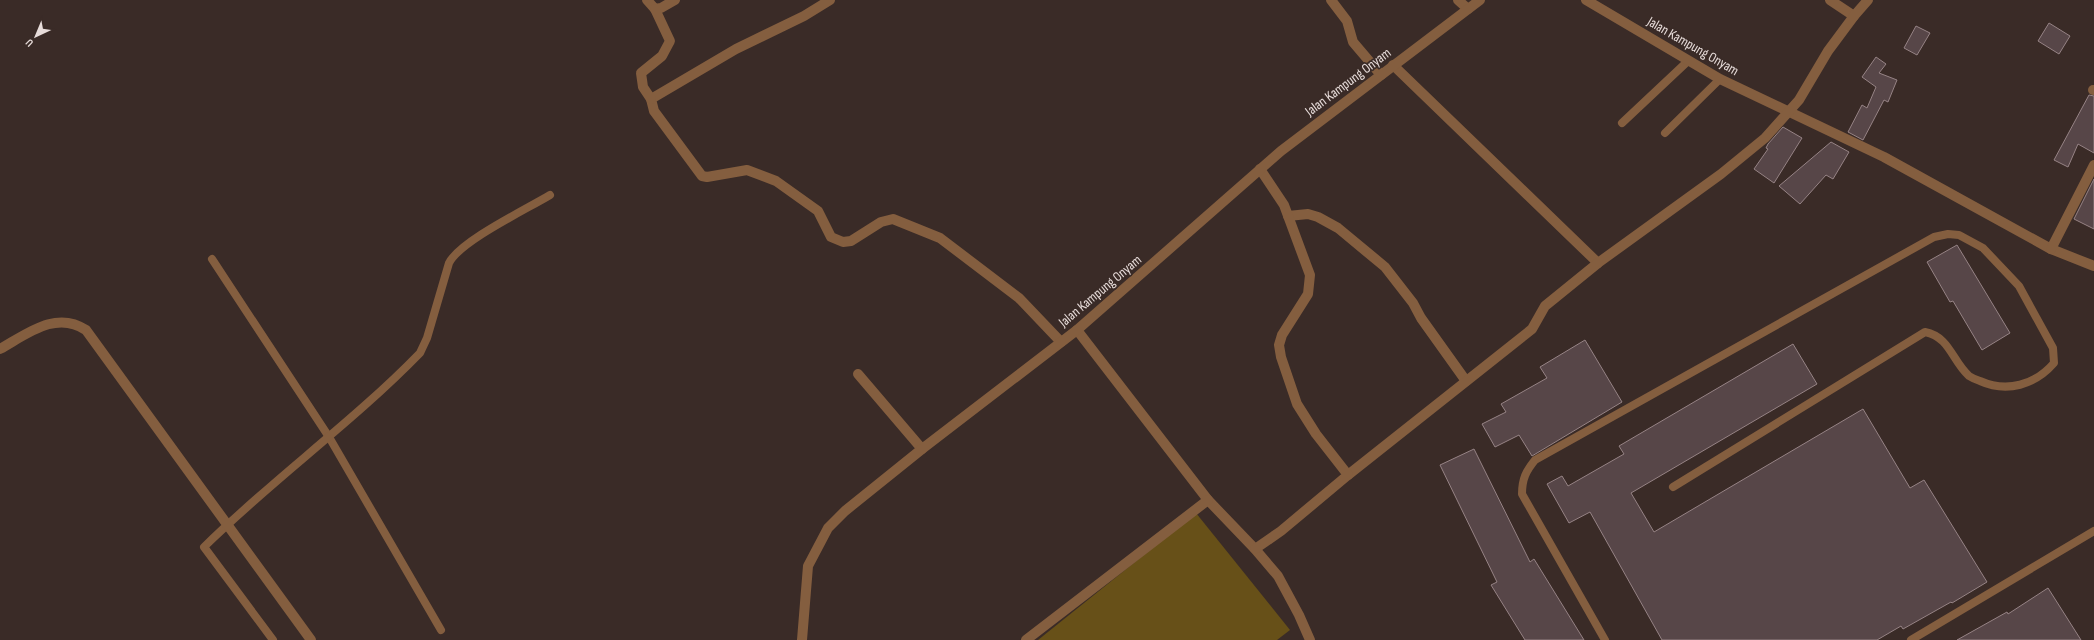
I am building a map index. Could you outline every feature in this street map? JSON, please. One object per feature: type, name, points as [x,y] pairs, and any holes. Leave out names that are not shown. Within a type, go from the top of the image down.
[{"type":"street","points":[[647,0],[655,8],[670,41],[662,56],[642,73],[643,87],[651,99],[654,111],[702,176],[707,177],[747,170],[776,181],[818,211],[831,237],[843,242],[851,241],[881,222],[893,219],[940,238],[1019,298],[1061,342]]},
{"type":"street","points":[[655,8],[661,8],[675,0]]},
{"type":"street","points":[[651,99],[736,48],[804,16],[830,0]]},
{"type":"street","points":[[1331,0],[1347,21],[1352,42],[1381,74]]},
{"type":"street","points":[[1458,0],[1468,9]]},
{"type":"street","name":"Jalan Kampung Onyam","points":[[802,640],[808,566],[828,528],[845,511],[922,449],[1077,330],[1260,169],[1381,74],[1480,0]]},
{"type":"street","name":"Jalan Kampung Onyam","points":[[1586,0],[1720,79],[1884,158],[2051,249],[2094,266]]},
{"type":"street","points":[[1830,0],[1854,16]]},
{"type":"street","points":[[1255,549],[1281,531],[1348,475],[1532,329],[1545,306],[1598,263],[1721,174],[1765,138],[1789,113],[1828,51],[1868,0]]},
{"type":"street","points":[[1393,65],[1598,263]]},
{"type":"street","points":[[2051,249],[2094,165]]},
{"type":"street","points":[[1260,169],[1284,205],[1310,275],[1308,294],[1282,335],[1279,345],[1281,357],[1297,404],[1316,434],[1348,475]]},
{"type":"street","points":[[1288,216],[1308,214],[1318,217],[1338,228],[1385,267],[1413,303],[1421,318],[1466,382]]},
{"type":"street","points":[[0,349],[40,327],[57,321],[72,322],[86,330],[311,640]]},
{"type":"street","points":[[1077,330],[1208,500],[1255,549],[1278,576],[1299,615],[1310,640]]},
{"type":"street","points":[[858,374],[922,449]]},
{"type":"street","points":[[1026,640],[1208,500]]},
{"type":"lane","points":[[1622,123],[1688,61]]},
{"type":"lane","points":[[1665,133],[1720,79]]},
{"type":"lane","points":[[273,640],[204,547],[227,524],[329,437],[420,353],[452,259],[469,244],[550,195]]},
{"type":"lane","points":[[1605,640],[1522,494],[1522,482],[1526,471],[1535,460],[1934,237],[1948,234],[1959,235],[1982,248],[2019,286],[2053,348],[2054,363],[2045,374],[2020,386],[2007,388],[1990,385],[1970,376],[1939,336],[1925,332],[1673,487]]},
{"type":"lane","points":[[212,259],[329,437],[441,630]]},
{"type":"lane","points":[[1910,640],[2094,531]]},
{"type":"shaded area","points":[[1196,513],[1290,630],[1277,640],[1038,640]]},
{"type":"building","points":[[2049,23],[2070,36],[2059,54],[2038,41]]},
{"type":"building","points":[[1916,26],[1930,33],[1917,55],[1904,48]]},
{"type":"building","points":[[1876,57],[1886,64],[1879,73],[1897,80],[1888,102],[1884,100],[1863,140],[1848,132],[1862,105],[1867,108],[1876,87],[1862,77]]},
{"type":"building","points":[[2089,95],[2094,96],[2094,153],[2078,144],[2068,167],[2054,160]]},
{"type":"building","points":[[1783,127],[1802,138],[1774,183],[1754,169],[1768,149],[1766,148],[1768,144]]},
{"type":"building","points":[[1831,142],[1849,152],[1833,179],[1826,175],[1800,204],[1779,186]]},
{"type":"building","points":[[2094,179],[2094,229],[2074,219]]},
{"type":"building","points":[[1957,245],[2010,333],[1982,350],[1953,301],[1950,302],[1927,262]]},
{"type":"building","points":[[1585,340],[1622,402],[1532,456],[1519,435],[1495,447],[1482,424],[1506,412],[1501,404],[1547,378],[1540,367]]},
{"type":"building","points":[[1793,344],[1817,384],[1631,493],[1654,532],[1863,409],[1910,488],[1924,480],[1987,582],[1952,603],[1951,602],[1903,629],[1901,626],[1877,640],[1662,640],[1590,512],[1569,523],[1547,484],[1562,476],[1568,486],[1624,454],[1619,446]]},
{"type":"building","points":[[1474,449],[1530,562],[1534,559],[1584,640],[1525,640],[1491,585],[1497,582],[1440,465]]},
{"type":"building","points":[[2048,588],[2081,640],[1957,640],[2007,612],[2008,614]]}]
